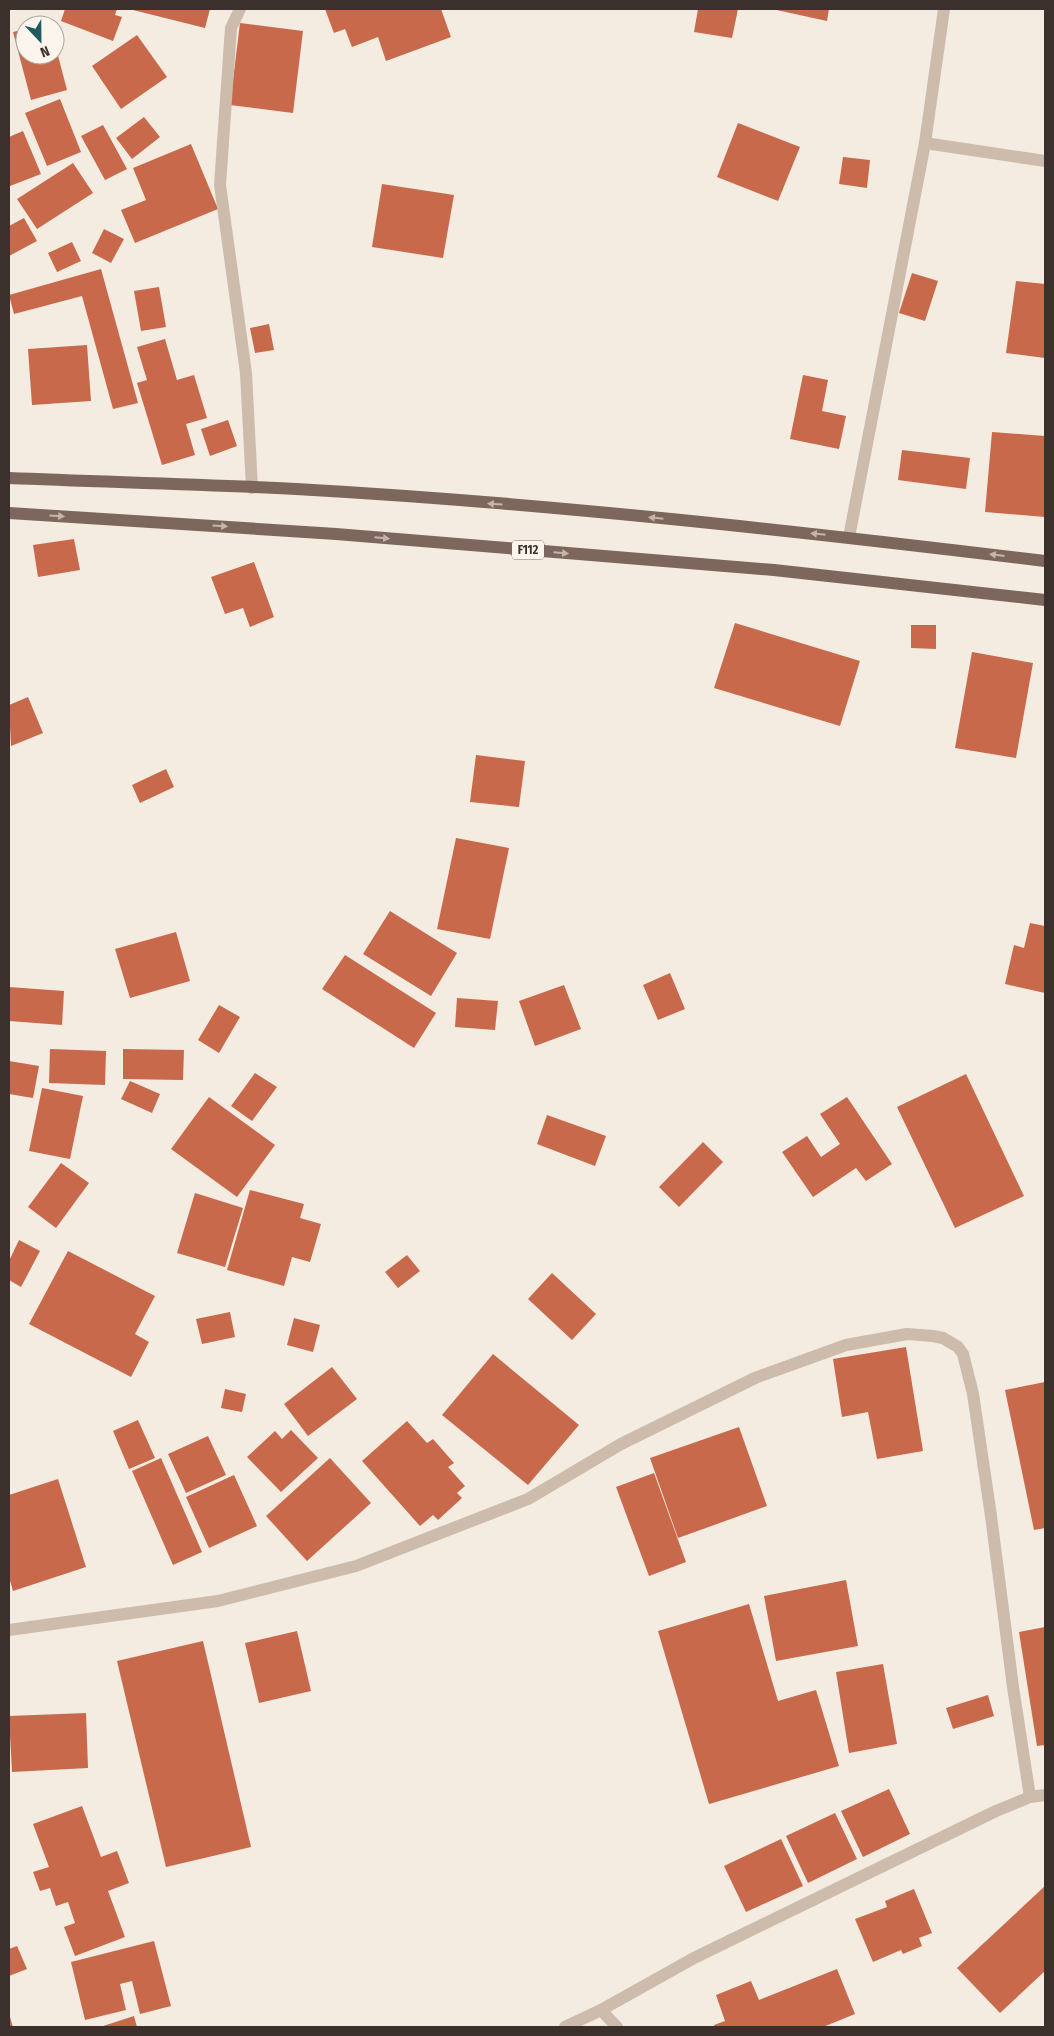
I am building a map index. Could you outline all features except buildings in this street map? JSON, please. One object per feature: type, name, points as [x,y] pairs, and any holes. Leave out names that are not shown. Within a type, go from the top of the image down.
[{"type":"main road","points":[[9,478],[252,488],[594,512],[849,538],[1045,561]]},
{"type":"main road","name":"F112","points":[[9,513],[336,534],[754,569],[1045,600]]},
{"type":"street","points":[[240,9],[231,28],[220,184],[246,373],[252,488]]},
{"type":"street","points":[[849,538],[925,142],[944,9]]},
{"type":"street","points":[[925,142],[1045,161]]},
{"type":"street","points":[[9,1630],[218,1601],[356,1566],[528,1499],[621,1444],[755,1378],[846,1345],[907,1334],[932,1336],[944,1338],[958,1347],[963,1354],[972,1394],[1030,1797]]},
{"type":"street","points":[[565,2027],[601,2010],[694,1958],[996,1811],[1030,1797],[1045,1795]]},
{"type":"street","points":[[601,2010],[617,2027]]}]
